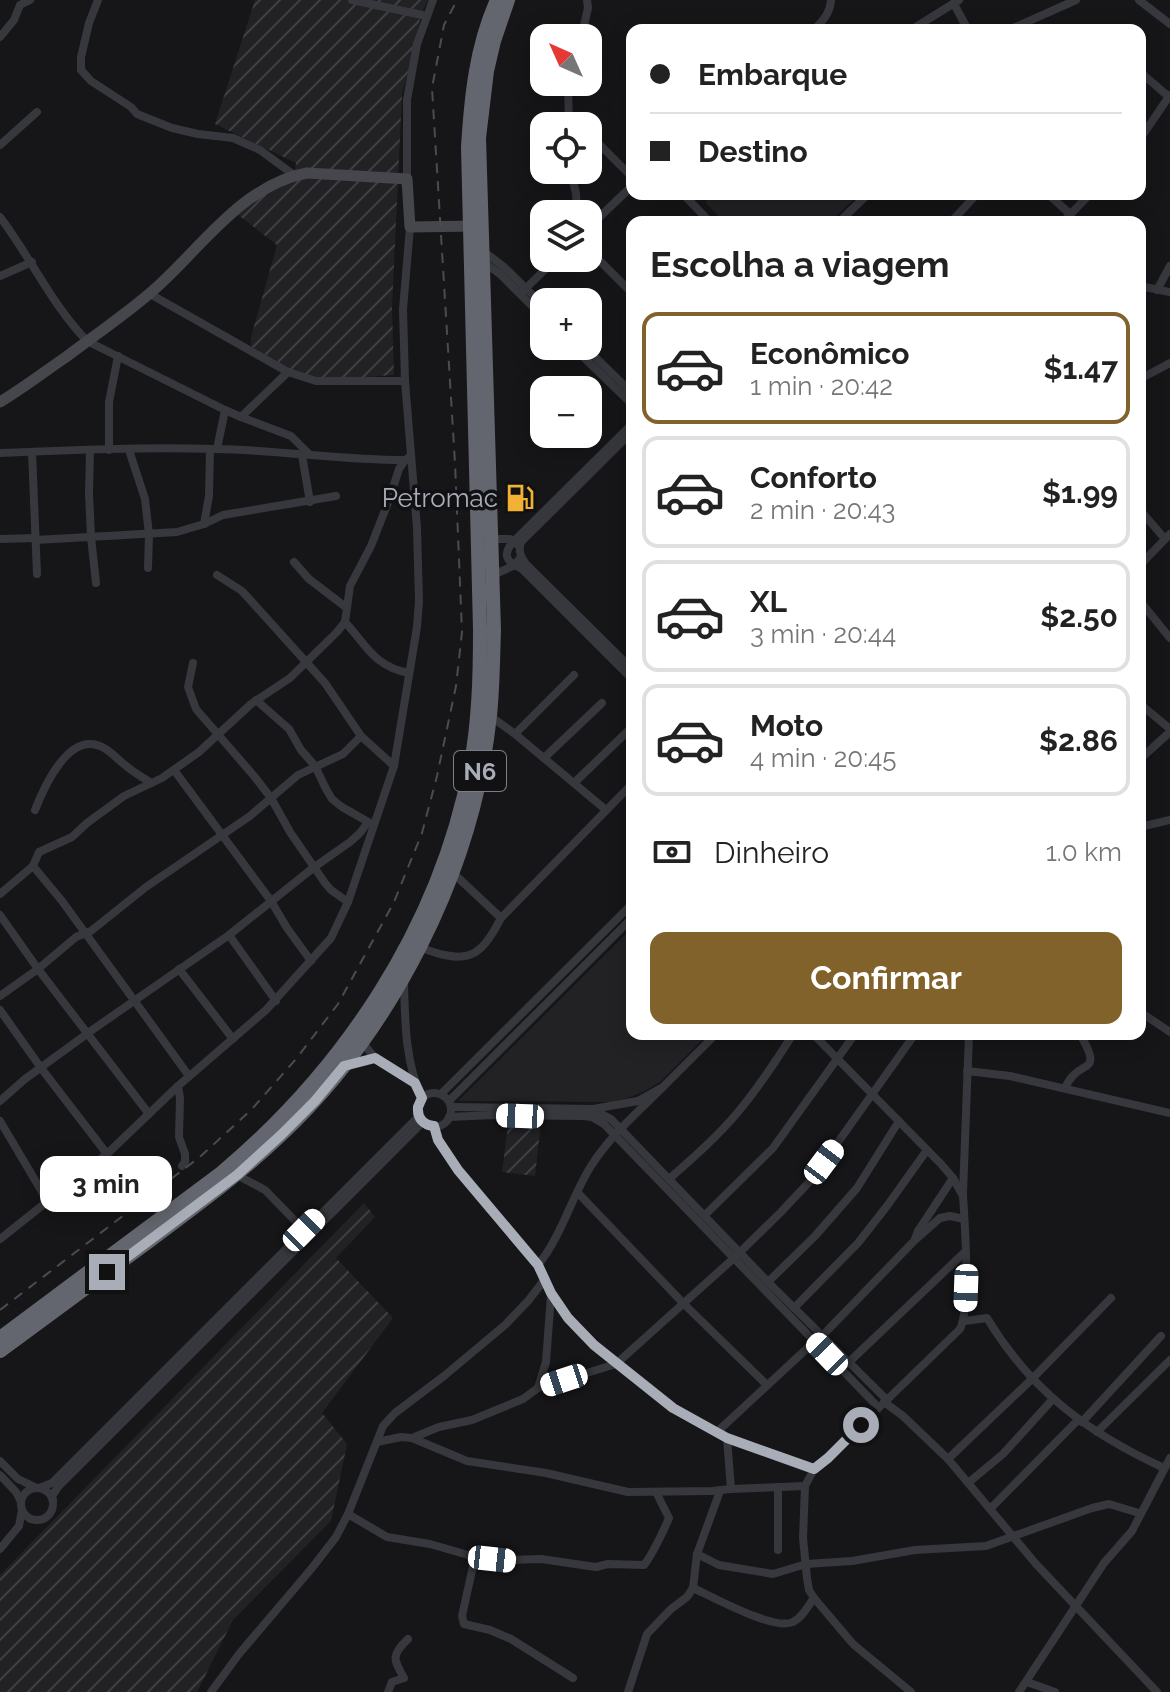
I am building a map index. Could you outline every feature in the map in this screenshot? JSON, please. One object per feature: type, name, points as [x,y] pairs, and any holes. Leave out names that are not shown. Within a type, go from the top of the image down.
[{"type":"highway","name":"N6","points":[[0,1351],[237,1175],[315,1101],[390,1001],[452,872],[473,806],[490,716],[494,630],[482,256],[468,147],[471,100],[481,46],[497,0]]},
{"type":"highway","name":"N6","points":[[0,1338],[189,1199],[253,1146],[290,1110],[322,1073],[377,998],[427,903],[463,800],[470,766],[479,680],[476,226],[479,138],[494,41],[508,0]]},
{"type":"street","points":[[14,0],[18,10]]},
{"type":"street","points":[[0,37],[14,20],[20,5],[30,0]]},
{"type":"street","points":[[98,0],[81,57],[81,70],[91,81],[137,114],[172,128],[233,138],[260,150],[294,175]]},
{"type":"street","points":[[352,0],[427,16]]},
{"type":"street","points":[[0,1239],[107,1154],[189,1076],[276,1001],[331,938],[348,902],[371,823],[394,766],[417,627],[417,528],[408,458],[403,309],[410,227],[407,100],[417,44],[433,0]]},
{"type":"street","points":[[584,24],[587,0]]},
{"type":"street","points":[[819,24],[827,15],[831,0]]},
{"type":"street","points":[[1022,24],[1076,0]]},
{"type":"street","points":[[1139,0],[1170,24]]},
{"type":"street","points":[[921,24],[956,2],[965,24]]},
{"type":"street","points":[[1146,77],[1169,96],[1146,130]]},
{"type":"street","points":[[0,145],[37,112]]},
{"type":"street","points":[[602,147],[626,171]]},
{"type":"street","points":[[0,402],[150,294],[231,213],[261,191],[294,175],[307,173],[407,179]]},
{"type":"street","points":[[602,215],[626,192]]},
{"type":"street","points":[[689,200],[704,216]]},
{"type":"street","points":[[845,216],[862,200]]},
{"type":"street","points":[[957,216],[971,200]]},
{"type":"street","points":[[1055,200],[1070,214],[1084,200]]},
{"type":"street","points":[[0,217],[64,314],[87,341],[225,410],[291,436],[306,454],[310,502]]},
{"type":"street","points":[[410,227],[476,226]]},
{"type":"street","points":[[482,256],[504,267],[530,300]]},
{"type":"street","points":[[0,276],[32,262]]},
{"type":"street","points":[[602,263],[626,287]]},
{"type":"street","points":[[1157,290],[1170,266]]},
{"type":"street","points":[[523,291],[543,272]]},
{"type":"street","points":[[1146,287],[1170,292]]},
{"type":"street","points":[[523,291],[530,296]]},
{"type":"street","points":[[150,294],[288,372],[316,381],[405,381]]},
{"type":"street","points":[[109,450],[109,402],[118,356]]},
{"type":"street","points":[[586,360],[626,398]]},
{"type":"street","points":[[598,360],[626,387]]},
{"type":"street","points":[[1146,376],[1170,363]]},
{"type":"street","points":[[241,417],[288,372]]},
{"type":"street","points":[[204,524],[214,449],[225,410]]},
{"type":"street","points":[[626,431],[518,549],[506,550],[506,557],[522,569],[626,673]]},
{"type":"street","points":[[515,565],[521,542],[626,438]]},
{"type":"street","points":[[0,453],[214,449],[361,460],[408,458]]},
{"type":"street","points":[[90,450],[89,494],[96,583]]},
{"type":"street","points":[[129,450],[145,499],[149,534],[148,568]]},
{"type":"street","points":[[32,452],[37,574]]},
{"type":"street","points":[[0,894],[33,866],[39,852],[75,835],[124,796],[174,770],[218,736],[256,700],[290,678],[345,622],[352,582],[371,546],[399,469],[408,458]]},
{"type":"street","points":[[0,539],[177,532],[223,515],[336,496]]},
{"type":"street","points":[[1146,516],[1167,537],[1146,559]]},
{"type":"street","points":[[490,539],[503,538],[518,549],[626,663]]},
{"type":"street","points":[[294,562],[309,579],[347,608]]},
{"type":"street","points":[[491,576],[515,565]]},
{"type":"street","points":[[217,575],[242,591],[325,683],[361,736],[394,766]]},
{"type":"street","points":[[1146,608],[1170,638]]},
{"type":"street","points":[[345,622],[378,661],[387,668],[409,673]]},
{"type":"street","points":[[193,663],[188,687],[196,709],[271,798],[313,868],[331,890],[348,902]]},
{"type":"street","points":[[515,734],[574,675]]},
{"type":"street","points":[[256,700],[289,729],[315,766],[332,799],[371,823]]},
{"type":"street","points":[[544,758],[602,703]]},
{"type":"street","points":[[1146,709],[1170,730],[1146,753]]},
{"type":"street","points":[[490,716],[606,810]]},
{"type":"street","points":[[574,783],[626,733]]},
{"type":"street","points":[[0,996],[76,937],[91,931],[170,870],[250,816],[298,775],[343,754],[361,736]]},
{"type":"street","points":[[35,810],[42,793],[67,755],[83,744],[101,746],[151,783]]},
{"type":"street","points":[[174,770],[271,901],[311,961]]},
{"type":"street","points":[[418,947],[444,956],[463,958],[475,952],[490,939],[501,918],[626,790]]},
{"type":"street","points":[[1146,826],[1170,820]]},
{"type":"street","points":[[0,1101],[135,999],[229,935],[371,823]]},
{"type":"street","points":[[33,866],[135,999],[189,1076]]},
{"type":"street","points":[[452,872],[501,918]]},
{"type":"street","points":[[441,1094],[626,910]]},
{"type":"street","points":[[0,915],[149,1114]]},
{"type":"street","points":[[441,1094],[431,1093],[422,1098],[418,1107],[421,1119],[434,1126],[443,1124],[450,1108],[626,924]]},
{"type":"street","points":[[229,935],[276,1001]]},
{"type":"street","points":[[179,969],[233,1039]]},
{"type":"street","points":[[404,977],[410,1058],[422,1098]]},
{"type":"street","points":[[390,1001],[405,1013]]},
{"type":"street","points":[[0,1010],[107,1154]]},
{"type":"street","points":[[1146,1016],[1170,1032]]},
{"type":"street","points":[[538,1265],[554,1241],[591,1167],[618,1132],[710,1040]]},
{"type":"street","points":[[669,1179],[736,1114],[762,1082],[789,1040]]},
{"type":"street","points":[[819,1040],[953,1178],[963,1196]]},
{"type":"street","points":[[705,1215],[773,1148],[851,1040]]},
{"type":"street","points":[[412,1438],[439,1427],[472,1420],[523,1399],[538,1388],[616,1364],[737,1254],[811,1180],[911,1040]]},
{"type":"street","points":[[911,1692],[853,1644],[809,1590],[803,1538],[805,1486],[814,1469],[965,1321],[963,1196],[969,1040]]},
{"type":"street","points":[[1065,1088],[1070,1077],[1092,1061],[1083,1040]]},
{"type":"street","points":[[362,1042],[375,1058],[415,1083]]},
{"type":"street","points":[[344,1066],[375,1058]]},
{"type":"street","points":[[967,1071],[1010,1076],[1170,1113]]},
{"type":"street","points":[[178,1086],[179,1137],[185,1154],[182,1166]]},
{"type":"street","points":[[450,1108],[592,1109],[638,1101],[663,1087]]},
{"type":"street","points":[[441,1094],[450,1108],[493,1115],[592,1117],[618,1132],[856,1377],[948,1459],[1036,1564],[1157,1692]]},
{"type":"street","points":[[592,1109],[611,1119],[618,1132]]},
{"type":"street","points":[[19,1526],[26,1492],[52,1483],[304,1230],[421,1119]]},
{"type":"street","points":[[0,1549],[24,1522],[46,1518],[51,1513],[52,1496],[58,1487],[421,1119]]},
{"type":"street","points":[[0,1121],[48,1202]]},
{"type":"street","points":[[768,1282],[815,1236],[857,1188],[899,1121]]},
{"type":"street","points":[[434,1126],[438,1140],[458,1170],[538,1265],[551,1293],[568,1318],[616,1364],[673,1408],[727,1438],[814,1469]]},
{"type":"street","points":[[794,1308],[858,1243],[927,1150]]},
{"type":"street","points":[[652,1168],[669,1179],[676,1192]]},
{"type":"street","points":[[237,1175],[265,1190],[304,1230]]},
{"type":"street","points":[[915,1240],[953,1178]]},
{"type":"street","points":[[578,1193],[767,1385]]},
{"type":"street","points":[[688,1204],[705,1215],[712,1228]]},
{"type":"street","points":[[717,1432],[940,1218],[950,1216],[964,1219]]},
{"type":"street","points":[[848,1363],[965,1252]]},
{"type":"street","points":[[746,1264],[768,1282],[779,1299],[794,1308],[804,1324]]},
{"type":"street","points":[[211,1692],[336,1537],[383,1426],[505,1325],[545,1279]]},
{"type":"street","points":[[538,1388],[546,1362],[551,1293]]},
{"type":"street","points":[[948,1459],[1111,1298]]},
{"type":"street","points":[[965,1321],[987,1318],[1013,1358],[1052,1400],[1097,1432],[1164,1468]]},
{"type":"street","points":[[990,1509],[1161,1336]]},
{"type":"street","points":[[830,1351],[848,1363],[856,1377]]},
{"type":"street","points":[[1097,1432],[1170,1360]]},
{"type":"street","points":[[968,1483],[1003,1454],[1052,1400]]},
{"type":"street","points":[[377,1442],[412,1438],[467,1461],[546,1473],[628,1492],[805,1486]]},
{"type":"street","points":[[727,1438],[731,1489]]},
{"type":"street","points":[[1019,1692],[1104,1563],[1132,1531],[1170,1458]]},
{"type":"street","points":[[0,1461],[18,1479],[45,1490],[53,1500]]},
{"type":"street","points":[[0,1475],[16,1492],[26,1517],[33,1520]]},
{"type":"street","points":[[1159,1479],[1170,1481]]},
{"type":"street","points":[[778,1487],[778,1550]]},
{"type":"street","points":[[628,1692],[647,1634],[693,1588],[697,1554],[720,1491]]},
{"type":"street","points":[[348,1514],[387,1537],[430,1544],[475,1557],[541,1559],[596,1567],[608,1564],[644,1565],[669,1518],[656,1492]]},
{"type":"street","points":[[697,1554],[719,1565],[768,1574],[806,1564],[852,1561],[915,1550],[986,1546],[1109,1504],[1139,1513]]},
{"type":"street","points":[[475,1557],[462,1616],[464,1624],[511,1639],[573,1678]]},
{"type":"street","points":[[693,1588],[751,1615],[788,1624],[796,1621],[814,1598]]},
{"type":"street","points":[[388,1692],[392,1682],[404,1678],[394,1660],[408,1639]]},
{"type":"street","points":[[1027,1682],[1055,1692]]},
{"type":"shaded area","points":[[255,0],[428,0],[421,14],[402,94],[392,308],[394,375],[324,380],[294,373],[251,346],[277,245],[233,211],[294,176],[296,163],[215,124]]},
{"type":"shaded area","points":[[854,200],[836,216],[718,216],[705,202]]},
{"type":"shaded area","points":[[626,934],[626,1040],[702,1040],[660,1082],[628,1098],[610,1102],[458,1101]]},
{"type":"shaded area","points":[[509,1118],[541,1122],[535,1176],[502,1172]]},
{"type":"shaded area","points":[[364,1203],[375,1217],[336,1258],[393,1318],[322,1413],[347,1444],[331,1521],[233,1620],[197,1692],[0,1692],[0,1575]]},
{"type":"railway","points":[[0,1310],[201,1156],[252,1109],[338,1004],[394,902],[422,833],[456,686],[462,632],[432,88],[444,25],[457,0]]},
{"type":"place","name":"Petromac","points":[[520,498]]},
{"type":"route","points":[[107,1272],[237,1175],[315,1101],[344,1066],[375,1058],[415,1083],[422,1098],[417,1112],[421,1120],[434,1126],[438,1140],[458,1170],[538,1265],[551,1293],[568,1318],[616,1364],[673,1408],[727,1438],[814,1469],[861,1425]]}]
